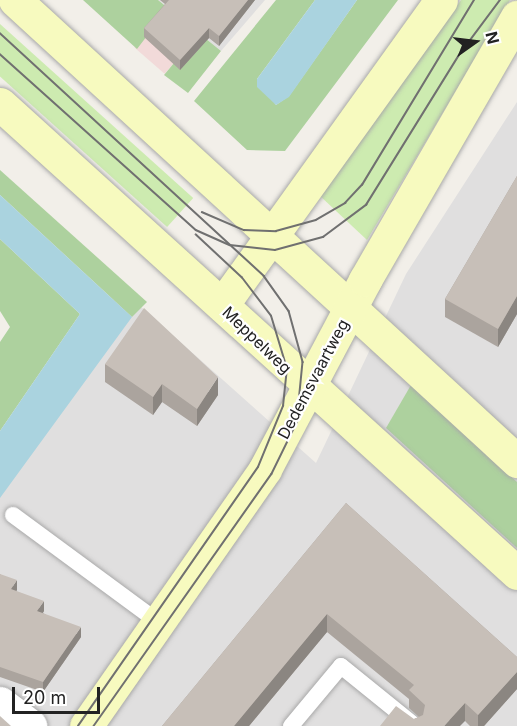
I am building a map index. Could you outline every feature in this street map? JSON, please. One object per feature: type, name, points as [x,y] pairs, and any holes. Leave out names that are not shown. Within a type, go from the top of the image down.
[{"type":"main road","points":[[15,0],[517,461]]},
{"type":"main road","points":[[222,305],[441,0]]},
{"type":"main road","name":"Dedemsvaartweg","points":[[86,726],[266,469],[351,307],[517,17]]},
{"type":"main road","name":"Meppelweg","points":[[0,104],[222,305],[308,388],[517,573]]},
{"type":"street","points":[[0,703],[30,726]]},
{"type":"lane","points":[[13,515],[158,622]]},
{"type":"lane","points":[[291,726],[342,666],[414,726]]},
{"type":"shaded area","points":[[158,0],[265,0],[221,51]]},
{"type":"shaded area","points":[[160,18],[190,44],[165,74],[134,47]]},
{"type":"shaded area","points":[[517,102],[517,726],[0,726],[0,465],[121,289],[316,463],[406,274]]},
{"type":"green space","points":[[83,0],[158,0],[221,51],[188,93],[164,75],[189,45],[160,19],[137,49]]},
{"type":"green space","points":[[276,0],[315,0],[257,79],[276,105],[289,96],[357,0],[398,0],[285,151],[247,150],[194,101]]},
{"type":"green space","points":[[461,0],[510,0],[367,240],[319,195]]},
{"type":"green space","points":[[0,24],[193,198],[167,227],[0,76]]},
{"type":"green space","points":[[0,170],[147,302],[132,317],[0,195]]},
{"type":"green space","points":[[0,239],[80,314],[0,431],[0,342],[10,327],[0,311]]},
{"type":"green space","points":[[411,385],[517,482],[517,548],[386,428]]},
{"type":"water","points":[[315,0],[357,0],[289,97],[276,105],[257,87],[257,79]]},
{"type":"water","points":[[0,195],[132,317],[0,498],[0,431],[80,314],[0,239]]},
{"type":"building","points":[[169,0],[248,0],[219,36],[209,28],[180,60],[144,28]]},
{"type":"building","points":[[517,176],[517,296],[498,329],[445,299]]},
{"type":"building","points":[[144,308],[218,377],[197,409],[162,384],[153,397],[105,364]]},
{"type":"building","points":[[346,503],[517,657],[517,672],[478,715],[465,703],[444,726],[380,726],[396,706],[414,719],[423,715],[425,705],[409,690],[414,685],[327,614],[234,726],[162,726]]},
{"type":"building","points":[[0,574],[17,580],[11,589],[44,601],[37,611],[81,627],[43,682],[0,667]]},
{"type":"building","points":[[0,716],[11,726],[0,726]]},
{"type":"tram line","points":[[202,212],[244,230],[276,231],[316,220],[345,203],[362,185],[474,0]]},
{"type":"tram line","points":[[0,54],[196,230],[230,245],[275,250],[323,237],[366,205],[459,55],[500,0]]},
{"type":"tram line","points":[[0,33],[264,276],[289,311],[303,362],[297,423],[272,474],[94,726]]},
{"type":"tram line","points":[[78,726],[258,467],[283,406],[287,369],[271,316],[242,278],[196,235]]}]
